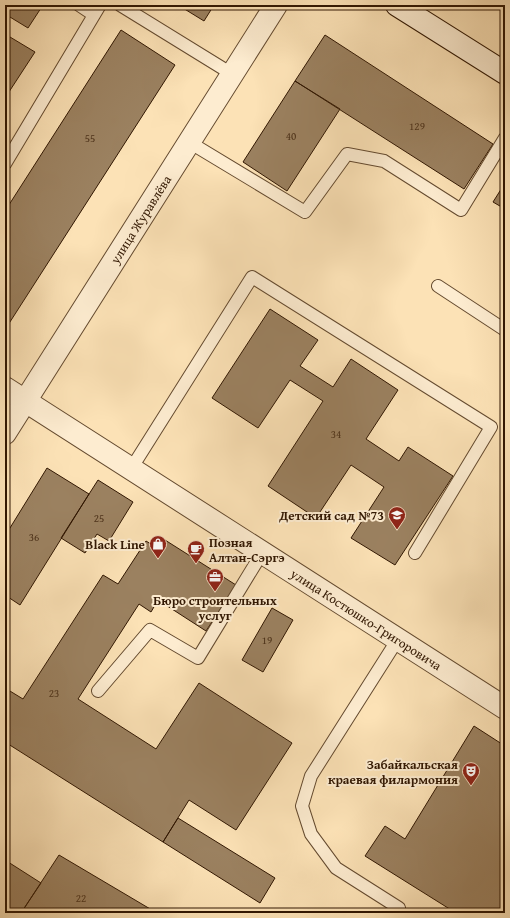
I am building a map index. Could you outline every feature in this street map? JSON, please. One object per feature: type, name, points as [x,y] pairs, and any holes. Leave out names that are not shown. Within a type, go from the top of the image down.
[{"type":"street","name":"улица Журавлёва","points":[[5,433],[276,5]]},
{"type":"street","points":[[397,5],[505,73]]},
{"type":"street","name":"улица Костюшко-Григоровича","points":[[5,388],[505,708]]},
{"type":"lane","points":[[5,164],[97,10],[79,5]]},
{"type":"lane","points":[[120,5],[232,74]]},
{"type":"lane","points":[[189,142],[304,212],[347,154],[384,161],[461,210],[505,138]]},
{"type":"lane","points":[[131,469],[252,277],[491,427],[415,554]]},
{"type":"lane","points":[[438,286],[505,330]]},
{"type":"lane","points":[[98,691],[150,630],[198,658],[262,553]]},
{"type":"lane","points":[[396,913],[399,908],[336,868],[311,834],[302,806],[311,776],[398,639]]},
{"type":"building","points":[[5,5],[43,5],[28,28],[5,14]]},
{"type":"building","points":[[178,5],[214,5],[204,21]]},
{"type":"building","points":[[121,30],[175,65],[8,325],[5,324],[5,211]]},
{"type":"building","points":[[325,35],[493,144],[464,189],[295,81]]},
{"type":"building","points":[[10,37],[35,52],[5,98],[5,44]]},
{"type":"building","points":[[295,81],[340,109],[287,191],[243,162]]},
{"type":"building","points":[[505,183],[505,209],[493,202]]},
{"type":"building","points":[[270,309],[318,340],[300,366],[333,387],[351,359],[398,390],[366,439],[399,461],[408,447],[453,476],[395,565],[351,538],[384,487],[351,465],[316,518],[268,486],[323,401],[290,380],[258,428],[212,398]]},
{"type":"building","points":[[47,468],[89,494],[20,605],[5,595],[5,536]]},
{"type":"building","points":[[98,480],[133,502],[109,541],[97,534],[85,553],[61,538]]},
{"type":"building","points":[[165,540],[236,585],[206,631],[158,600],[151,612],[139,604],[78,699],[156,749],[199,683],[292,743],[236,830],[189,800],[163,842],[5,742],[5,688],[23,699],[103,575],[118,584],[146,541],[159,549]]},
{"type":"building","points":[[272,608],[293,620],[263,672],[242,660]]},
{"type":"building","name":"Забайкальская краевая филармония","points":[[474,726],[505,746],[505,913],[456,913],[365,856],[385,826],[405,839]]},
{"type":"building","points":[[178,818],[275,878],[260,903],[163,842]]},
{"type":"building","points":[[59,855],[157,913],[21,913]]},
{"type":"building","points":[[5,860],[41,883],[21,913],[5,913]]},
{"type":"place","name":"Детский сад №73","points":[[397,530]]},
{"type":"place","name":"Black Line","points":[[158,559]]},
{"type":"place","name":"Позная Алтан-Сэргэ","points":[[196,564]]},
{"type":"place","name":"Бюро строительных услуг","points":[[215,592]]},
{"type":"place","name":"Забайкальская краевая филармония","points":[[471,786]]}]
